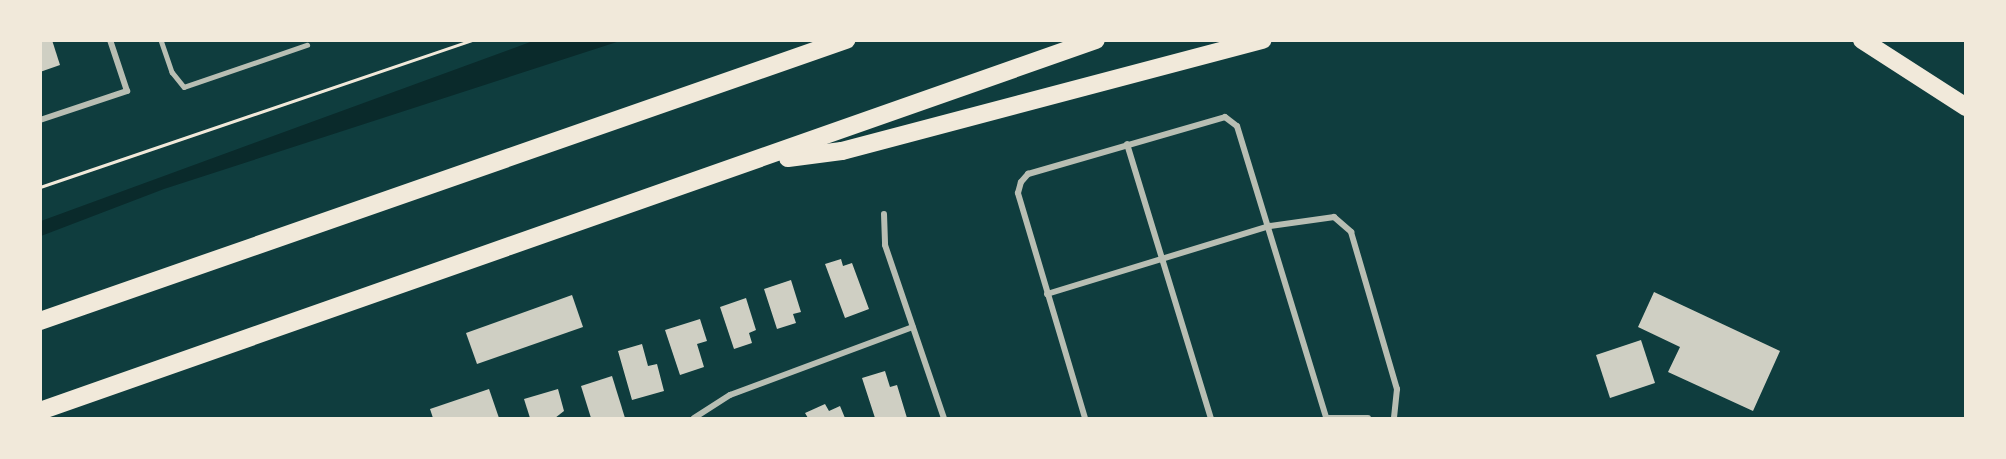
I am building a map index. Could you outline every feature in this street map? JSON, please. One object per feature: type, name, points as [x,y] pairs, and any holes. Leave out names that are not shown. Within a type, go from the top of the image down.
[{"type":"highway","points":[[40,321],[846,40]]},
{"type":"highway","points":[[40,411],[1096,40]]},
{"type":"highway","points":[[750,162],[842,151],[1263,40]]},
{"type":"highway","points":[[1862,40],[1965,107]]},
{"type":"street","points":[[40,120],[127,91],[111,40]]},
{"type":"street","points":[[1085,418],[1018,192],[1021,182],[1127,144],[1225,117],[1237,126],[1270,226],[1326,418],[1368,418]]},
{"type":"street","points":[[1127,144],[1211,418]]},
{"type":"street","points":[[884,214],[885,244],[944,418]]},
{"type":"street","points":[[1047,294],[1161,257],[1270,226],[1334,217],[1351,232],[1397,389],[1394,418]]},
{"type":"street","points":[[694,418],[730,395],[913,327]]},
{"type":"lane","points":[[161,40],[172,72],[184,87],[307,45]]},
{"type":"path","points":[[40,187],[472,40]]},
{"type":"water","points":[[533,41],[620,41],[164,189],[41,236],[41,221]]},
{"type":"building","points":[[40,40],[52,40],[60,65],[40,72]]},
{"type":"building","points":[[841,259],[843,266],[852,263],[869,309],[845,318],[825,264]]},
{"type":"building","points":[[791,280],[801,312],[793,314],[796,323],[777,329],[764,289]]},
{"type":"building","points":[[1654,292],[1780,351],[1753,411],[1668,372],[1680,347],[1638,327]]},
{"type":"building","points":[[572,295],[583,327],[477,364],[466,333]]},
{"type":"building","points":[[746,298],[756,330],[749,333],[752,343],[734,349],[720,307]]},
{"type":"building","points":[[700,319],[707,341],[697,344],[704,367],[680,375],[665,330]]},
{"type":"building","points":[[1641,340],[1655,383],[1610,398],[1596,355]]},
{"type":"building","points":[[642,344],[648,366],[657,364],[664,391],[632,400],[618,351]]},
{"type":"building","points":[[885,371],[890,387],[897,385],[907,418],[875,418],[862,378]]},
{"type":"building","points":[[612,376],[625,418],[591,418],[581,386]]},
{"type":"building","points":[[489,389],[499,418],[433,418],[430,409]]},
{"type":"building","points":[[558,389],[564,411],[555,418],[530,418],[524,399]]},
{"type":"building","points":[[825,404],[829,411],[840,406],[845,418],[808,418],[805,413]]}]
